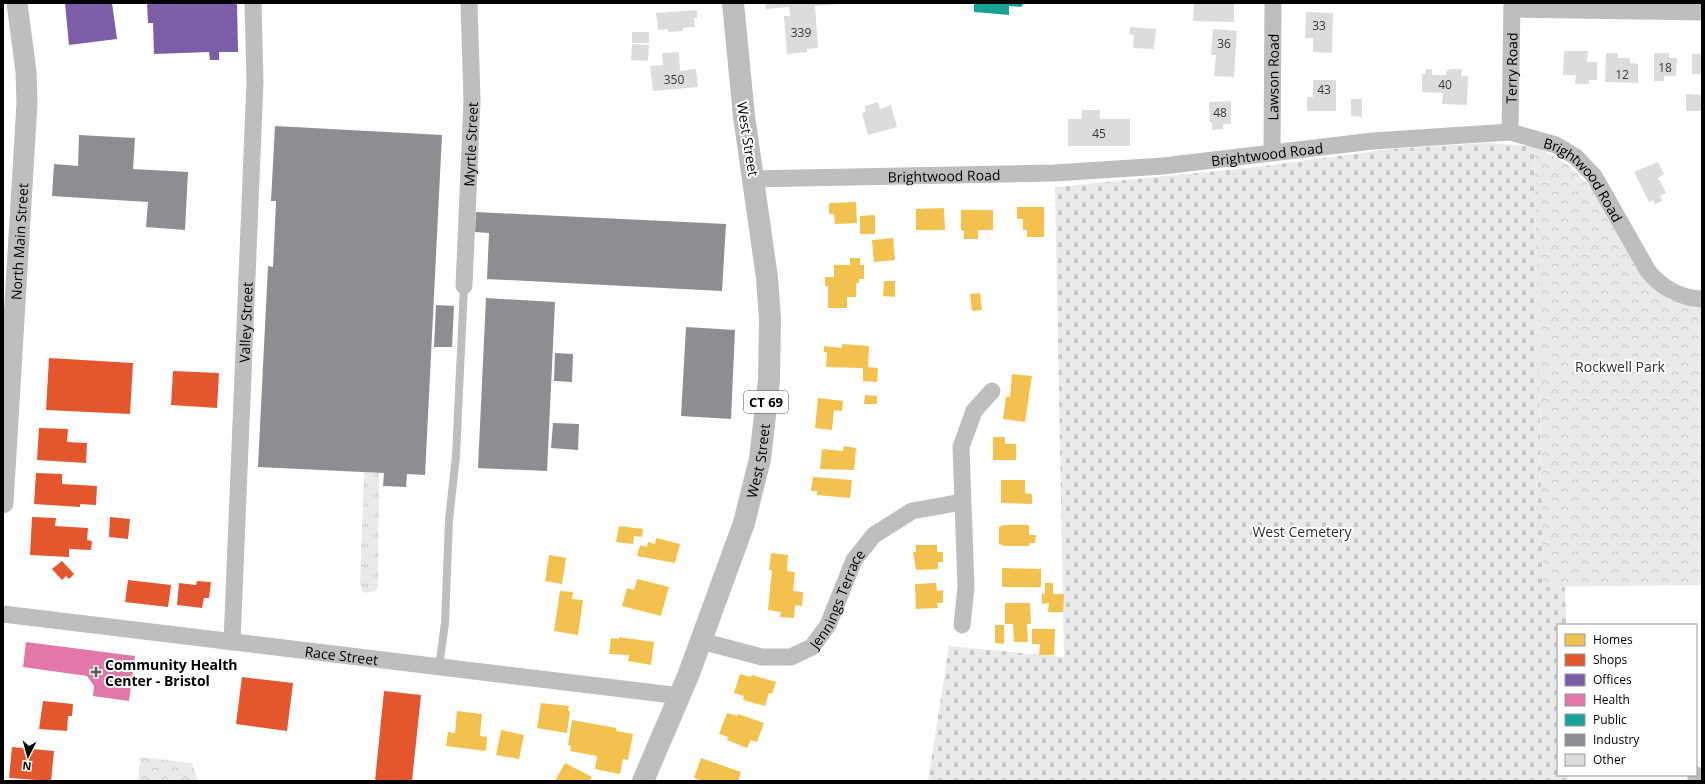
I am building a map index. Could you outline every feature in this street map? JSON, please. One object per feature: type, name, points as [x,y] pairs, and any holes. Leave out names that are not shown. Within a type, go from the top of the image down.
[{"type":"main road","name":"West Street","points":[[643,781],[680,696],[744,523],[760,459],[769,380],[770,319],[767,278],[737,60],[733,3]]},
{"type":"street","name":"North Main Street","points":[[3,503],[27,103],[26,72],[17,3]]},
{"type":"street","name":"Valley Street","points":[[232,642],[255,82],[252,3]]},
{"type":"street","name":"Myrtle Street","points":[[464,286],[472,101],[469,3]]},
{"type":"street","name":"Lawson Road","points":[[1272,152],[1273,3]]},
{"type":"street","points":[[1512,6],[1702,12]]},
{"type":"street","name":"Terry Road","points":[[1510,132],[1512,6]]},
{"type":"street","name":"Brightwood Road","points":[[754,179],[1054,173],[1163,166],[1373,141],[1510,132],[1556,145],[1576,157],[1594,176],[1648,271],[1657,282],[1682,295],[1702,299]]},
{"type":"street","points":[[962,625],[966,587],[961,447],[974,411],[992,390]]},
{"type":"street","name":"Jennings Terrace","points":[[701,641],[720,648],[762,657],[791,657],[812,647],[828,625],[854,560],[874,535],[912,512],[962,502]]},
{"type":"street","name":"Race Street","points":[[3,614],[680,696]]},
{"type":"lane","points":[[439,667],[445,623],[449,520],[456,456],[464,286]]},
{"type":"green space","name":"West Cemetery","points":[[1487,143],[1534,146],[1543,587],[1565,587],[1566,624],[1557,624],[1557,776],[1568,776],[1568,781],[928,781],[949,646],[1064,657],[1055,187],[1257,167],[1390,149]]},
{"type":"green space","name":"Rockwell Park","points":[[1534,146],[1566,163],[1593,190],[1648,280],[1669,300],[1702,307],[1702,585],[1543,587]]},
{"type":"green space","points":[[364,472],[379,473],[378,586],[376,591],[367,593],[362,591],[360,582]]},
{"type":"green space","points":[[140,757],[192,763],[198,781],[138,781]]},
{"type":"building: Homes","points":[[856,202],[857,223],[835,224],[834,214],[829,214],[829,203]]},
{"type":"building: Homes","points":[[1017,207],[1044,207],[1044,237],[1027,237],[1027,230],[1023,230],[1023,219],[1017,219]]},
{"type":"building: Homes","points":[[944,208],[945,230],[916,230],[916,209]]},
{"type":"building: Homes","points":[[961,210],[993,210],[993,230],[978,230],[978,239],[964,239],[964,231],[961,230]]},
{"type":"building: Homes","points":[[875,215],[875,234],[860,234],[860,216]]},
{"type":"building: Homes","points":[[893,238],[895,260],[874,262],[872,240]]},
{"type":"building: Homes","points":[[850,258],[860,258],[860,265],[864,265],[864,279],[859,279],[859,283],[856,283],[856,297],[847,297],[847,308],[828,308],[828,286],[825,286],[825,277],[834,277],[834,265],[850,265]]},
{"type":"building: Homes","points":[[884,281],[895,281],[895,297],[883,296]]},
{"type":"building: Homes","points":[[980,293],[982,310],[972,311],[970,294]]},
{"type":"building: Homes","points":[[842,344],[869,346],[868,367],[878,368],[877,382],[863,381],[863,368],[826,367],[827,352],[824,352],[824,346],[842,348]]},
{"type":"building: Homes","points":[[1012,374],[1032,376],[1025,422],[1003,419],[1006,397],[1010,397]]},
{"type":"building: Homes","points":[[865,395],[877,396],[877,404],[864,404]]},
{"type":"building: Homes","points":[[818,398],[843,401],[842,411],[834,410],[832,430],[815,428]]},
{"type":"building: Homes","points":[[993,437],[1005,437],[1005,444],[1016,444],[1016,460],[993,460]]},
{"type":"building: Homes","points":[[844,446],[856,448],[854,470],[820,469],[822,449],[843,451]]},
{"type":"building: Homes","points":[[813,477],[852,480],[850,498],[817,495],[817,491],[811,491]]},
{"type":"building: Homes","points":[[1001,480],[1025,480],[1025,493],[1032,494],[1032,504],[1001,503]]},
{"type":"building: Homes","points":[[1004,525],[1029,525],[1029,535],[1036,535],[1035,543],[1030,543],[1029,546],[1005,546],[999,544],[999,527]]},
{"type":"building: Homes","points":[[619,526],[643,529],[642,537],[634,536],[633,544],[616,542]]},
{"type":"building: Homes","points":[[656,538],[680,544],[675,563],[637,556],[640,545],[647,547],[648,542],[655,544]]},
{"type":"building: Homes","points":[[916,545],[937,545],[937,552],[943,552],[943,562],[938,562],[938,569],[916,570],[913,552],[916,552]]},
{"type":"building: Homes","points":[[771,553],[788,555],[787,571],[795,572],[793,591],[803,592],[802,606],[795,605],[794,618],[780,617],[781,612],[768,610],[772,570],[769,570]]},
{"type":"building: Homes","points":[[549,555],[566,558],[562,584],[545,581]]},
{"type":"building: Homes","points":[[1002,568],[1041,569],[1041,587],[1002,587]]},
{"type":"building: Homes","points":[[637,579],[669,587],[661,616],[622,606],[627,588],[634,590]]},
{"type":"building: Homes","points":[[936,583],[937,591],[943,590],[943,603],[937,603],[938,608],[916,609],[915,584]]},
{"type":"building: Homes","points":[[1045,583],[1053,583],[1053,594],[1064,594],[1063,612],[1048,612],[1049,603],[1042,604],[1042,593],[1045,594]]},
{"type":"building: Homes","points":[[560,591],[573,592],[572,599],[583,600],[578,635],[554,631]]},
{"type":"building: Homes","points":[[1005,603],[1030,603],[1031,624],[1027,624],[1028,642],[1014,642],[1013,624],[1005,624]]},
{"type":"building: Homes","points":[[995,625],[1004,625],[1004,644],[995,643]]},
{"type":"building: Homes","points":[[1032,629],[1055,629],[1054,655],[1039,655],[1040,644],[1032,644]]},
{"type":"building: Homes","points":[[619,637],[654,642],[651,665],[628,661],[629,655],[609,654],[611,638],[619,639]]},
{"type":"building: Homes","points":[[740,674],[751,677],[752,675],[776,682],[772,694],[769,693],[765,706],[743,700],[744,696],[734,693]]},
{"type":"building: Homes","points":[[541,703],[569,706],[568,711],[570,711],[567,733],[537,728]]},
{"type":"building: Homes","points":[[457,711],[482,714],[480,736],[487,737],[486,751],[446,746],[448,732],[455,733]]},
{"type":"building: Homes","points":[[727,713],[737,716],[738,714],[764,723],[757,742],[751,740],[747,748],[727,740],[728,737],[719,734]]},
{"type":"building: Homes","points":[[572,720],[616,728],[616,731],[633,734],[628,760],[623,759],[620,774],[595,769],[597,756],[570,751],[571,746],[568,745]]},
{"type":"building: Homes","points":[[501,730],[524,735],[519,759],[496,755]]},
{"type":"building: Homes","points":[[701,758],[741,772],[738,781],[702,781],[694,778]]},
{"type":"building: Homes","points":[[565,763],[592,777],[590,781],[555,781]]},
{"type":"building: Shops","points":[[49,358],[133,363],[130,414],[46,410]]},
{"type":"building: Shops","points":[[173,371],[219,373],[217,408],[171,405]]},
{"type":"building: Shops","points":[[39,428],[68,429],[67,442],[87,443],[86,463],[37,460]]},
{"type":"building: Shops","points":[[36,473],[62,474],[62,484],[97,486],[96,505],[80,504],[80,507],[34,504]]},
{"type":"building: Shops","points":[[32,517],[56,518],[55,526],[88,528],[87,540],[92,541],[91,550],[69,549],[69,557],[30,555]]},
{"type":"building: Shops","points":[[110,517],[130,519],[128,539],[109,537]]},
{"type":"building: Shops","points":[[62,561],[74,574],[69,579],[66,576],[62,580],[52,569]]},
{"type":"building: Shops","points":[[128,580],[171,585],[168,607],[125,602]]},
{"type":"building: Shops","points":[[197,581],[211,582],[209,598],[204,598],[202,608],[177,605],[179,583],[196,585]]},
{"type":"building: Shops","points":[[242,677],[293,683],[287,731],[236,724]]},
{"type":"building: Shops","points":[[384,691],[421,695],[412,781],[375,781]]},
{"type":"building: Shops","points":[[43,701],[73,704],[72,716],[68,716],[67,731],[39,729]]},
{"type":"building: Shops","points":[[12,747],[54,751],[51,781],[9,778]]},
{"type":"building: Offices","points":[[65,3],[112,3],[117,39],[69,45]]},
{"type":"building: Offices","points":[[147,3],[237,3],[238,52],[219,52],[219,60],[210,60],[209,52],[154,54],[153,23],[148,23]]},
{"type":"building: Health","name":"Community Health Center - Bristol","points":[[26,642],[135,656],[129,701],[93,696],[94,686],[87,676],[23,667]]},
{"type":"building: Public","points":[[974,3],[1024,3],[1021,7],[1009,6],[1009,15],[974,12]]},
{"type":"building: Industry","points":[[275,126],[442,135],[425,475],[407,474],[406,487],[383,486],[384,473],[258,467],[268,266],[273,267],[276,201],[271,201]]},
{"type":"building: Industry","points":[[79,135],[135,138],[133,169],[188,172],[185,230],[146,227],[148,202],[52,196],[54,164],[78,166]]},
{"type":"building: Industry","points":[[476,212],[726,224],[722,291],[487,279],[489,233],[475,232]]},
{"type":"building: Industry","points":[[486,298],[555,302],[547,471],[478,468]]},
{"type":"building: Industry","points":[[436,305],[454,306],[452,347],[434,347]]},
{"type":"building: Industry","points":[[686,327],[735,330],[731,419],[681,416]]},
{"type":"building: Industry","points":[[555,353],[573,354],[572,382],[554,381]]},
{"type":"building: Industry","points":[[553,423],[579,424],[578,450],[551,448]]},
{"type":"building: Other","points":[[765,3],[838,4],[815,6],[818,48],[807,49],[807,52],[787,54],[784,16],[790,16],[789,7],[766,9]]},
{"type":"building: Other","points":[[1194,3],[1234,3],[1234,22],[1193,21]]},
{"type":"building: Other","points":[[697,10],[697,18],[694,18],[695,27],[683,28],[683,31],[668,32],[668,29],[658,30],[656,13]]},
{"type":"building: Other","points":[[1306,12],[1333,13],[1332,53],[1313,52],[1313,38],[1305,38]]},
{"type":"building: Other","points":[[1130,27],[1156,29],[1154,49],[1133,48],[1134,35],[1129,34]]},
{"type":"building: Other","points":[[1213,29],[1237,31],[1234,77],[1214,76],[1216,55],[1211,55]]},
{"type":"building: Other","points":[[632,32],[649,32],[649,43],[632,43]]},
{"type":"building: Other","points":[[632,44],[649,45],[648,61],[631,60]]},
{"type":"building: Other","points":[[1564,51],[1588,51],[1587,62],[1597,62],[1597,80],[1589,80],[1589,84],[1575,84],[1576,75],[1563,75]]},
{"type":"building: Other","points":[[679,52],[680,71],[696,69],[698,87],[653,91],[650,66],[663,65],[662,53]]},
{"type":"building: Other","points":[[1606,53],[1618,53],[1618,58],[1630,58],[1630,63],[1638,64],[1638,83],[1605,82]]},
{"type":"building: Other","points":[[1654,53],[1669,53],[1669,58],[1677,58],[1676,76],[1664,76],[1664,81],[1654,81]]},
{"type":"building: Other","points":[[1692,54],[1702,54],[1702,74],[1692,74]]},
{"type":"building: Other","points":[[1426,69],[1432,69],[1432,75],[1446,75],[1446,72],[1450,69],[1462,69],[1461,76],[1468,76],[1467,105],[1442,104],[1443,93],[1422,92],[1422,74],[1425,74]]},
{"type":"building: Other","points":[[1313,80],[1336,80],[1336,111],[1307,111],[1307,97],[1313,97]]},
{"type":"building: Other","points":[[1686,94],[1702,95],[1702,111],[1686,111]]},
{"type":"building: Other","points":[[1351,99],[1362,99],[1362,117],[1351,116]]},
{"type":"building: Other","points":[[1231,101],[1231,124],[1223,124],[1223,129],[1212,130],[1212,123],[1210,123],[1209,102]]},
{"type":"building: Other","points":[[878,102],[880,109],[891,105],[897,127],[868,135],[862,113],[865,112],[865,106]]},
{"type":"building: Other","points":[[1082,110],[1100,110],[1100,119],[1130,119],[1130,146],[1068,146],[1068,119],[1082,119]]},
{"type":"building: Other","points":[[1658,162],[1664,174],[1658,178],[1666,193],[1660,196],[1662,201],[1655,204],[1653,200],[1649,202],[1634,172]]},
{"type":"place","name":"Community Health Center - Bristol","points":[[96,672]]}]
